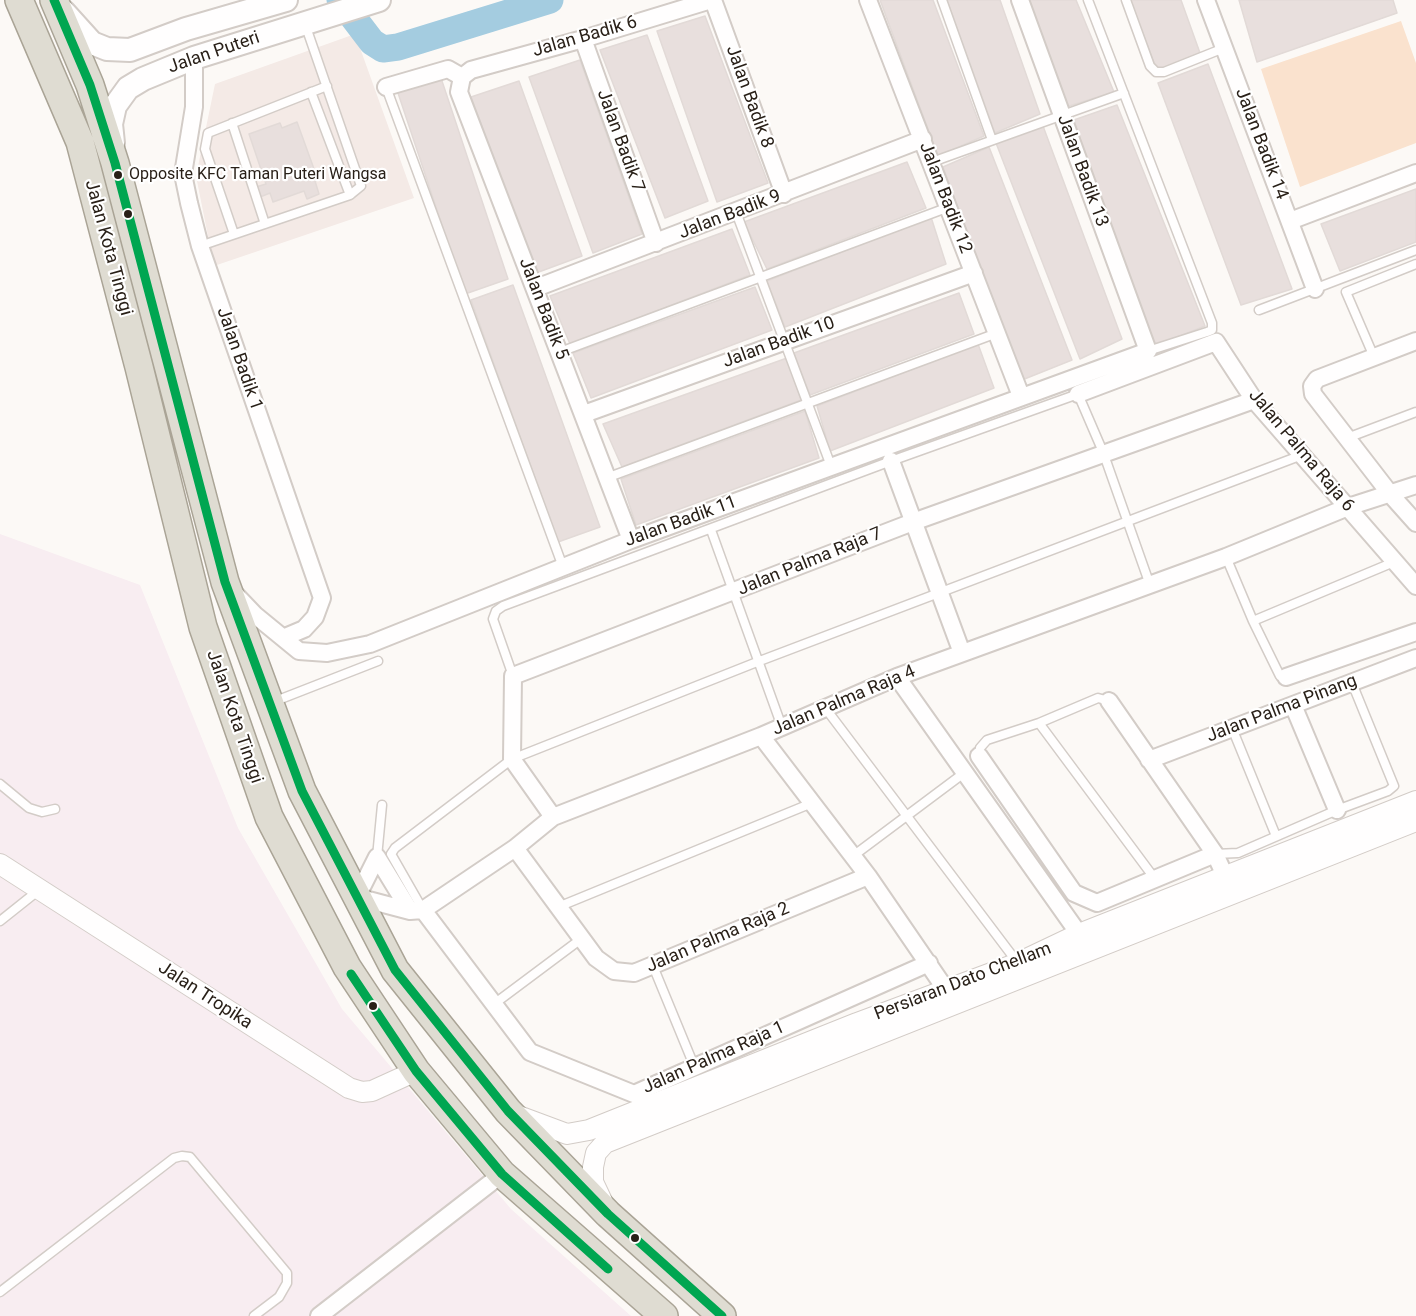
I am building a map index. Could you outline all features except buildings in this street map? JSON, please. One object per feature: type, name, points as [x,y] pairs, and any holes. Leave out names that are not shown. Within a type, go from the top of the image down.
[{"type":"highway","name":"Jalan Kota Tinggi","points":[[19,0],[80,142],[142,378],[202,627],[269,818],[347,967],[416,1071],[502,1174],[664,1316]]},
{"type":"highway","name":"Jalan Kota Tinggi","points":[[55,1],[90,85],[115,163],[225,582],[302,791],[395,970],[508,1111],[608,1215],[722,1316]]},
{"type":"main road","name":"Jalan Puteri","points":[[115,163],[111,124],[115,106],[128,88],[143,79],[194,58],[286,0]]},
{"type":"main road","name":"Jalan Puteri","points":[[55,1],[92,43],[107,49],[130,50],[186,29],[260,17],[312,21],[378,0]]},
{"type":"street","name":"Jalan Badik 6","points":[[462,77],[471,70],[712,0]]},
{"type":"street","name":"Jalan Badik 8","points":[[712,0],[784,194]]},
{"type":"street","name":"Jalan Badik 12","points":[[868,0],[1021,396]]},
{"type":"street","name":"Jalan Badik 13","points":[[1020,0],[1147,346]]},
{"type":"street","name":"Jalan Badik 14","points":[[1206,0],[1315,288]]},
{"type":"street","name":"Jalan Badik 7","points":[[583,39],[656,243]]},
{"type":"street","name":"Jalan Badik 1","points":[[194,58],[194,107],[183,174],[200,246],[322,598],[315,618],[304,629],[285,637]]},
{"type":"street","points":[[386,87],[448,69],[462,77]]},
{"type":"street","name":"Jalan Badik 5","points":[[462,77],[459,92],[609,477],[631,540]]},
{"type":"street","name":"Jalan Badik 9","points":[[536,288],[923,139]]},
{"type":"street","points":[[1290,221],[1416,173]]},
{"type":"street","name":"Jalan Badik 10","points":[[584,414],[974,273]]},
{"type":"street","points":[[1416,341],[1317,379],[1312,386],[1313,394],[1391,495],[1416,523]]},
{"type":"street","name":"Jalan Palma Raja 6","points":[[1078,394],[1216,342],[1254,399],[1416,586]]},
{"type":"street","name":"Jalan Badik 11","points":[[225,582],[255,615],[285,637],[299,651],[327,653],[370,644],[631,540],[1021,396],[1147,346]]},
{"type":"street","name":"Jalan Palma Raja 7","points":[[513,676],[913,522],[1254,399]]},
{"type":"street","points":[[891,460],[962,653]]},
{"type":"street","name":"Jalan Palma Raja 4","points":[[416,911],[515,848],[553,817],[761,736],[897,677],[1226,557],[1348,507],[1391,495],[1416,485]]},
{"type":"street","points":[[1286,677],[1416,632]]},
{"type":"street","name":"Jalan Palma Pinang","points":[[1149,760],[1416,659]]},
{"type":"street","points":[[513,676],[512,759],[553,817]]},
{"type":"street","points":[[897,677],[1079,934]]},
{"type":"street","points":[[1109,701],[1215,854],[1226,878]]},
{"type":"street","points":[[1293,705],[1337,810]]},
{"type":"street","points":[[761,736],[853,855],[951,998]]},
{"type":"street","points":[[979,756],[1074,893],[1097,903],[1215,854]]},
{"type":"street","name":"Persiaran Dato Chellam","points":[[608,1215],[592,1182],[596,1153],[605,1143],[951,998],[1079,934],[1226,878],[1416,801]]},
{"type":"street","name":"Persiaran Dato Chellam","points":[[508,1111],[567,1134],[589,1130],[951,998],[1416,821]]},
{"type":"street","name":"Jalan Palma Raja 2","points":[[515,848],[596,958],[614,971],[634,973],[868,876]]},
{"type":"street","points":[[377,857],[357,897],[416,911]]},
{"type":"street","name":"Jalan Palma Raja 1","points":[[377,857],[416,911],[494,1004],[530,1052],[634,1094],[929,963]]},
{"type":"street","name":"Jalan Tropika","points":[[0,864],[349,1088],[362,1092],[372,1091],[416,1071]]},
{"type":"street","points":[[319,1316],[502,1174]]},
{"type":"lane","points":[[942,0],[992,140]]},
{"type":"lane","points":[[1088,0],[1212,323],[1212,330],[1147,346]]},
{"type":"lane","points":[[1126,0],[1150,66],[1156,72],[1164,72],[1224,48]]},
{"type":"lane","points":[[200,246],[350,195],[357,191],[362,182],[327,86],[312,21]]},
{"type":"lane","points":[[234,234],[204,141],[208,133],[327,86]]},
{"type":"lane","points":[[386,87],[562,567]]},
{"type":"lane","points":[[311,92],[350,195]]},
{"type":"lane","points":[[932,162],[1124,93]]},
{"type":"lane","points":[[232,123],[265,224]]},
{"type":"lane","points":[[560,352],[949,207]]},
{"type":"lane","points":[[736,212],[831,466]]},
{"type":"lane","points":[[1259,310],[1416,250]]},
{"type":"lane","points":[[1374,357],[1346,292],[1416,264]]},
{"type":"lane","points":[[609,477],[997,333]]},
{"type":"lane","points":[[513,676],[496,632],[493,619],[496,611],[891,460],[1078,394],[1103,452],[1150,585]]},
{"type":"lane","points":[[1347,438],[1416,412]]},
{"type":"lane","points":[[416,911],[391,854],[395,848],[512,759],[757,662],[1303,455]]},
{"type":"lane","points":[[711,530],[782,727]]},
{"type":"lane","points":[[1226,557],[1253,621],[1280,676],[1286,677]]},
{"type":"lane","points":[[1253,621],[1394,562]]},
{"type":"lane","points":[[270,704],[378,661]]},
{"type":"lane","points":[[1215,854],[1238,854],[1337,810],[1388,791],[1394,786],[1352,682]]},
{"type":"lane","points":[[979,756],[980,748],[987,740],[1039,723],[1098,698],[1109,701]]},
{"type":"lane","points":[[825,708],[1018,963]]},
{"type":"lane","points":[[1039,723],[1155,879]]},
{"type":"lane","points":[[1232,728],[1276,836]]},
{"type":"lane","points":[[853,855],[907,817],[964,772]]},
{"type":"lane","points":[[0,784],[29,808],[42,812],[55,809]]},
{"type":"lane","points":[[558,907],[812,803]]},
{"type":"lane","points":[[377,857],[382,805]]},
{"type":"lane","points":[[0,921],[40,890]]},
{"type":"lane","points":[[494,1004],[581,939]]},
{"type":"lane","points":[[653,966],[695,1068]]},
{"type":"lane","points":[[0,1292],[174,1158],[182,1156],[190,1157],[287,1273],[287,1282],[279,1297],[254,1316]]},
{"type":"shaded area","points":[[1401,21],[1416,63],[1416,143],[1300,187],[1261,69]]},
{"type":"shaded area","points":[[355,34],[414,198],[214,266],[196,176],[215,84]]},
{"type":"shaded area","points":[[0,534],[140,585],[238,828],[342,1009],[511,1209],[631,1316],[0,1316]]},
{"type":"waterway","points":[[340,0],[372,42],[383,49],[398,47],[550,0]]},
{"type":"transit line","points":[[54,0],[90,85],[115,163],[225,582],[302,791],[395,970],[508,1111],[608,1214],[722,1316]]},
{"type":"transit line","points":[[351,974],[416,1071],[502,1174],[608,1269]]},
{"type":"place","name":"Opposite KFC Taman Puteri Wangsa","points":[[118,175]]}]
